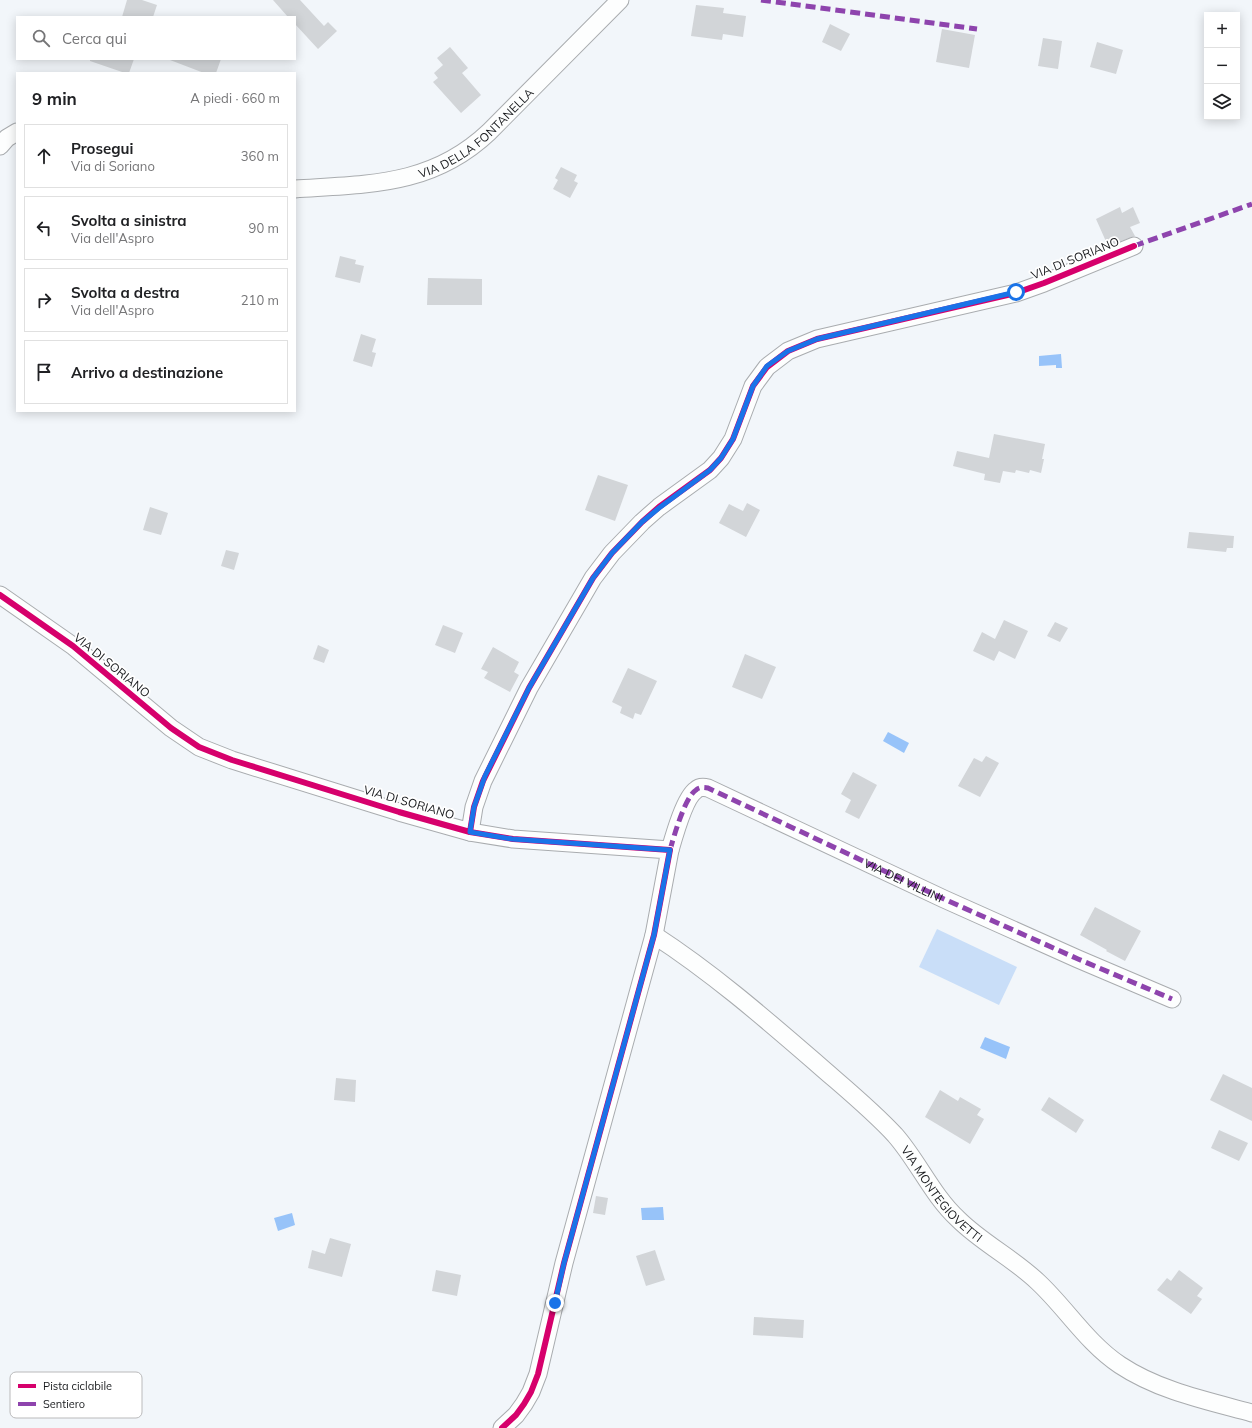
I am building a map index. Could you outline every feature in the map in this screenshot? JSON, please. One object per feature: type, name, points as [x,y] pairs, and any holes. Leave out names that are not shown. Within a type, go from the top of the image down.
[{"type":"street","name":"VIA DELLA FONTANELLA","points":[[296,189],[386,182],[429,170],[456,158],[472,147],[489,132],[620,0]]},
{"type":"street","points":[[0,146],[7,138],[16,133]]},
{"type":"street","name":"VIA DI SORIANO","points":[[0,595],[72,646],[171,728],[199,747],[232,760],[470,832],[474,807],[485,776],[529,688],[590,582],[612,553],[642,522],[710,470],[721,458],[733,439],[753,386],[767,366],[788,351],[817,339],[1016,292],[1044,283],[1134,246]]},
{"type":"street","name":"VIA DEI VILLINI","points":[[502,1428],[516,1415],[524,1404],[531,1392],[538,1374],[564,1263],[654,935],[670,850],[688,800],[696,790],[708,788],[944,899],[1172,1000]]},
{"type":"street","points":[[470,832],[512,839],[670,850]]},
{"type":"street","name":"VIA MONTEGIOVETTI","points":[[654,935],[692,961],[746,1002],[865,1106],[904,1146],[940,1199],[957,1218],[972,1231],[1020,1266],[1037,1281],[1091,1340],[1108,1356],[1131,1372],[1156,1384],[1252,1413]]},
{"type":"shaded area","points":[[937,929],[1017,967],[999,1005],[919,967]]},
{"type":"water","points":[[1061,354],[1062,368],[1056,368],[1056,365],[1039,366],[1039,356]]},
{"type":"water","points":[[888,732],[909,743],[904,753],[883,741]]},
{"type":"water","points":[[985,1037],[1010,1047],[1006,1059],[980,1048]]},
{"type":"water","points":[[663,1207],[664,1220],[642,1220],[641,1208]]},
{"type":"water","points":[[292,1213],[295,1225],[278,1231],[274,1218]]},
{"type":"building","points":[[127,0],[142,0],[157,5],[153,16],[122,16]]},
{"type":"building","points":[[273,0],[300,0],[324,26],[328,22],[337,31],[318,49],[296,25],[296,16],[287,16]]},
{"type":"building","points":[[696,5],[724,8],[723,13],[746,16],[743,37],[723,34],[722,40],[691,36]]},
{"type":"building","points":[[830,24],[850,34],[841,51],[822,42]]},
{"type":"building","points":[[942,29],[975,35],[969,68],[936,62]]},
{"type":"building","points":[[1043,38],[1062,41],[1058,69],[1038,66]]},
{"type":"building","points":[[1097,42],[1123,50],[1116,74],[1090,67]]},
{"type":"building","points":[[450,47],[468,68],[462,73],[481,95],[461,113],[433,82],[438,78],[434,73],[443,65],[437,58]]},
{"type":"building","points":[[134,60],[129,72],[122,72],[90,61]]},
{"type":"building","points":[[170,60],[221,60],[216,72],[201,72]]},
{"type":"building","points":[[561,167],[577,175],[574,181],[578,183],[570,198],[553,189],[558,180],[555,178]]},
{"type":"building","points":[[1120,207],[1122,213],[1133,207],[1140,223],[1130,227],[1135,236],[1108,246],[1096,219]]},
{"type":"building","points":[[340,256],[356,260],[355,264],[364,266],[360,283],[335,277]]},
{"type":"building","points":[[428,278],[482,279],[482,305],[427,305]]},
{"type":"building","points":[[361,334],[376,339],[372,352],[376,353],[372,367],[353,361]]},
{"type":"building","points":[[994,434],[1045,444],[1041,473],[1030,470],[1029,473],[1016,470],[1015,473],[1003,471],[1000,483],[984,480],[985,474],[953,466],[957,451],[989,458]]},
{"type":"building","points":[[598,475],[628,485],[615,521],[585,510]]},
{"type":"building","points":[[747,503],[760,510],[746,537],[719,523],[729,504],[743,511]]},
{"type":"building","points":[[150,507],[168,513],[161,535],[143,530]]},
{"type":"building","points":[[1189,532],[1234,536],[1233,548],[1227,548],[1226,552],[1187,548]]},
{"type":"building","points":[[226,550],[239,553],[234,570],[221,566]]},
{"type":"building","points":[[1004,620],[1028,631],[1015,659],[999,651],[994,661],[973,651],[982,632],[995,639]]},
{"type":"building","points":[[1055,622],[1068,628],[1060,642],[1047,636]]},
{"type":"building","points":[[443,625],[463,633],[455,653],[435,645]]},
{"type":"building","points":[[318,645],[329,650],[324,663],[313,659]]},
{"type":"building","points":[[493,647],[519,662],[514,672],[519,675],[510,692],[484,678],[488,672],[481,669]]},
{"type":"building","points":[[745,654],[776,667],[762,699],[732,687]]},
{"type":"building","points":[[628,668],[657,681],[641,715],[635,713],[633,719],[620,713],[622,707],[612,702]]},
{"type":"building","points":[[986,756],[999,763],[980,797],[958,786],[974,758],[982,762]]},
{"type":"building","points":[[853,772],[877,785],[859,819],[845,812],[851,800],[841,794]]},
{"type":"building","points":[[1095,907],[1141,931],[1125,961],[1080,935]]},
{"type":"building","points":[[1223,1074],[1252,1088],[1252,1121],[1210,1100]]},
{"type":"building","points":[[336,1078],[356,1080],[355,1102],[334,1100]]},
{"type":"building","points":[[940,1090],[958,1101],[960,1097],[981,1109],[977,1115],[984,1119],[970,1144],[925,1117]]},
{"type":"building","points":[[1049,1097],[1084,1120],[1076,1133],[1041,1110]]},
{"type":"building","points":[[1219,1130],[1248,1143],[1239,1161],[1211,1148]]},
{"type":"building","points":[[596,1196],[608,1198],[605,1215],[593,1213]]},
{"type":"building","points":[[330,1238],[351,1244],[342,1277],[308,1268],[312,1250],[325,1254]]},
{"type":"building","points":[[655,1250],[665,1280],[646,1286],[636,1256]]},
{"type":"building","points":[[436,1270],[461,1275],[457,1296],[432,1291]]},
{"type":"building","points":[[1179,1270],[1203,1288],[1197,1296],[1202,1299],[1191,1314],[1157,1290],[1167,1278],[1171,1281]]},
{"type":"building","points":[[754,1317],[804,1320],[803,1338],[753,1335]]},
{"type":"marked path","points":[[761,0],[977,29]]},
{"type":"marked path","points":[[1134,246],[1252,204]]},
{"type":"marked path","points":[[670,850],[680,817],[688,800],[697,789],[708,788],[944,899],[1172,999]]},
{"type":"cycle path","points":[[0,595],[73,646],[171,728],[199,747],[232,760],[399,812],[470,832],[474,807],[483,781],[529,688],[593,578],[612,553],[642,522],[659,507],[710,470],[721,458],[733,439],[753,386],[767,367],[788,351],[817,339],[1016,293],[1134,246]]},
{"type":"cycle path","points":[[470,832],[513,839],[670,850],[654,935],[564,1263],[538,1374],[531,1392],[524,1404],[516,1415],[502,1428]]},
{"type":"route","points":[[555,1303],[564,1263],[654,935],[670,850],[512,839],[470,832],[474,807],[483,780],[529,688],[590,582],[604,562],[642,522],[710,470],[721,458],[733,439],[753,386],[767,366],[788,351],[817,339],[1016,292]]}]
